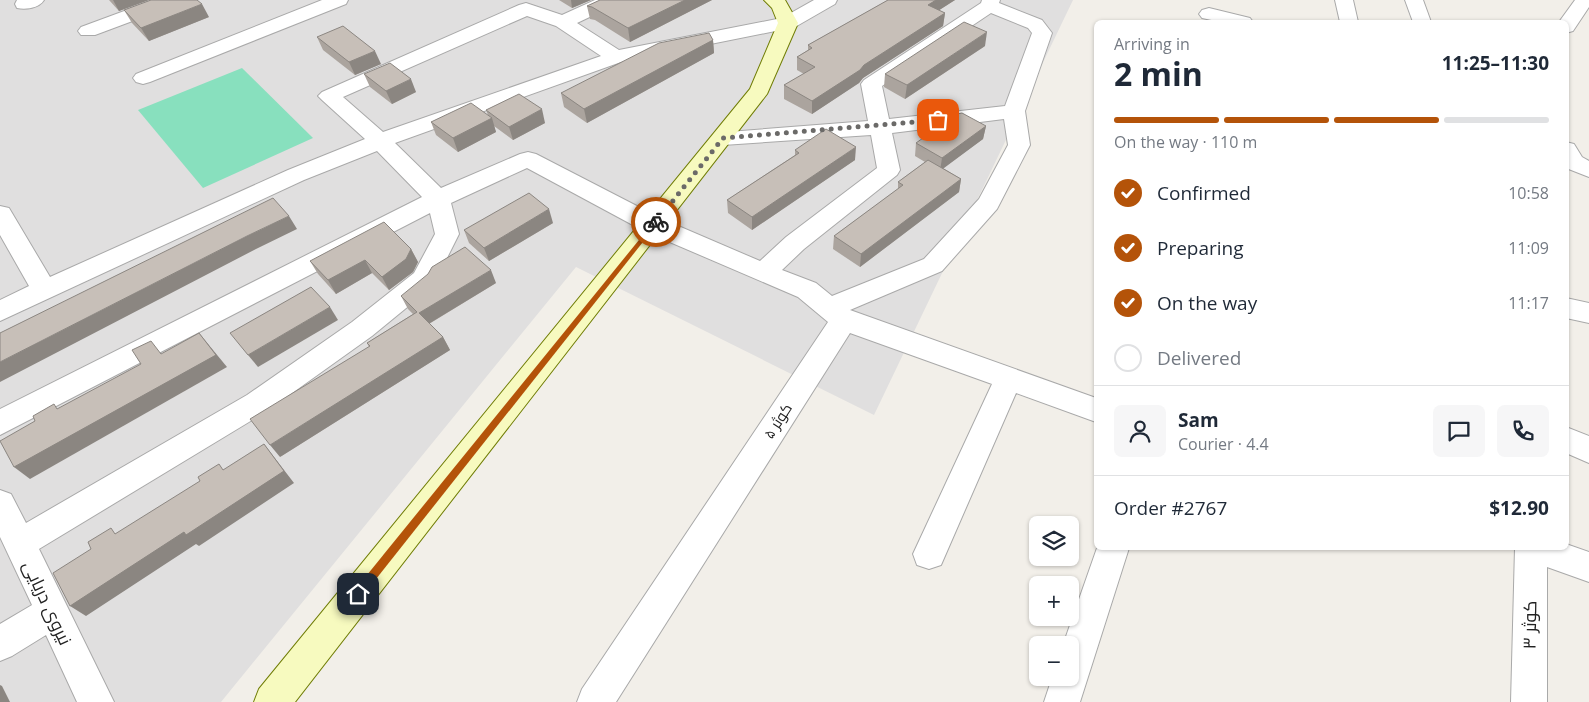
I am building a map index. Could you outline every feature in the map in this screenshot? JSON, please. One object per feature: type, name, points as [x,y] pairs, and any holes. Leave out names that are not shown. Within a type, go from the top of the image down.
[{"type":"street","points":[[88,31],[171,0]]},
{"type":"street","points":[[143,78],[339,0]]},
{"type":"street","points":[[563,22],[610,0]]},
{"type":"street","points":[[272,702],[760,90],[788,23],[780,5],[773,0]]},
{"type":"street","points":[[0,311],[296,175],[380,141],[616,57],[788,23],[828,0]]},
{"type":"street","points":[[1344,0],[1349,20]]},
{"type":"street","points":[[1414,0],[1421,20]]},
{"type":"street","points":[[762,273],[795,243],[889,170],[882,126],[871,84],[990,3],[1035,24],[1042,33],[1014,111],[1019,145],[989,203],[933,265],[836,314]]},
{"type":"street","points":[[1569,24],[1584,8]]},
{"type":"street","points":[[19,544],[257,403],[362,329],[424,279],[447,234],[438,199],[380,141],[329,96],[526,9],[563,22],[616,57]]},
{"type":"street","points":[[1210,12],[1236,20]]},
{"type":"street","points":[[723,138],[882,126],[1014,111]]},
{"type":"street","points":[[0,423],[438,199],[528,159],[653,225],[762,273],[807,290],[836,314],[1094,409]]},
{"type":"street","points":[[0,214],[45,291]]},
{"type":"street","points":[[1569,309],[1589,313]]},
{"type":"street","name":"کوثر ۵","points":[[595,702],[836,314]]},
{"type":"street","points":[[929,554],[1009,378]]},
{"type":"street","points":[[1569,440],[1589,450]]},
{"type":"street","name":"نیروی دریایی","points":[[0,504],[96,702]]},
{"type":"street","points":[[1062,702],[1112,550]]},
{"type":"street","name":"کوثر ۳","points":[[1529,702],[1531,550]]},
{"type":"street","points":[[1541,550],[1589,567]]},
{"type":"street","points":[[0,644],[51,612]]},
{"type":"shaded area","points":[[0,0],[1073,0],[874,415],[576,267],[221,702],[0,702]]},
{"type":"green space","points":[[242,68],[313,138],[203,188],[138,110]]},
{"type":"building","points":[[151,0],[197,0],[202,4],[141,28],[124,10]]},
{"type":"building","points":[[600,0],[685,0],[628,28],[587,6]]},
{"type":"building","points":[[888,0],[936,0],[928,5],[945,13],[812,101],[784,85],[815,67],[797,57],[812,48],[808,45]]},
{"type":"building","points":[[964,22],[987,32],[907,85],[885,74]]},
{"type":"building","points":[[343,26],[375,51],[349,62],[317,37]]},
{"type":"building","points":[[709,33],[713,40],[584,109],[561,93],[659,43]]},
{"type":"building","points":[[390,63],[411,79],[386,91],[364,74]]},
{"type":"building","points":[[519,94],[542,109],[509,127],[486,110]]},
{"type":"building","points":[[471,103],[492,118],[453,138],[431,122]]},
{"type":"building","points":[[962,113],[986,126],[942,158],[916,143],[957,114]]},
{"type":"building","points":[[826,129],[856,147],[752,217],[727,200],[799,153],[795,150]]},
{"type":"building","points":[[928,160],[961,179],[861,254],[834,236],[903,185],[898,182]]},
{"type":"building","points":[[529,193],[549,209],[484,248],[464,230]]},
{"type":"building","points":[[273,198],[289,216],[0,362],[0,333]]},
{"type":"building","points":[[384,222],[411,249],[406,259],[382,277],[365,260],[328,280],[310,261]]},
{"type":"building","points":[[465,247],[491,270],[419,313],[443,337],[270,445],[250,419],[370,346],[367,343],[417,312],[401,296],[428,274],[432,267]]},
{"type":"building","points":[[311,287],[330,307],[248,355],[230,333]]},
{"type":"building","points":[[199,333],[216,355],[14,467],[0,441],[35,421],[33,416],[54,404],[57,409],[141,364],[132,350],[151,341],[161,354]]},
{"type":"building","points":[[264,444],[284,471],[186,535],[184,532],[70,606],[53,573],[91,549],[88,542],[111,528],[115,534],[200,481],[198,477],[219,464],[223,470]]},
{"type":"way so far","points":[[656,222],[723,138],[938,120]]},
{"type":"route","points":[[358,594],[656,222]]}]
